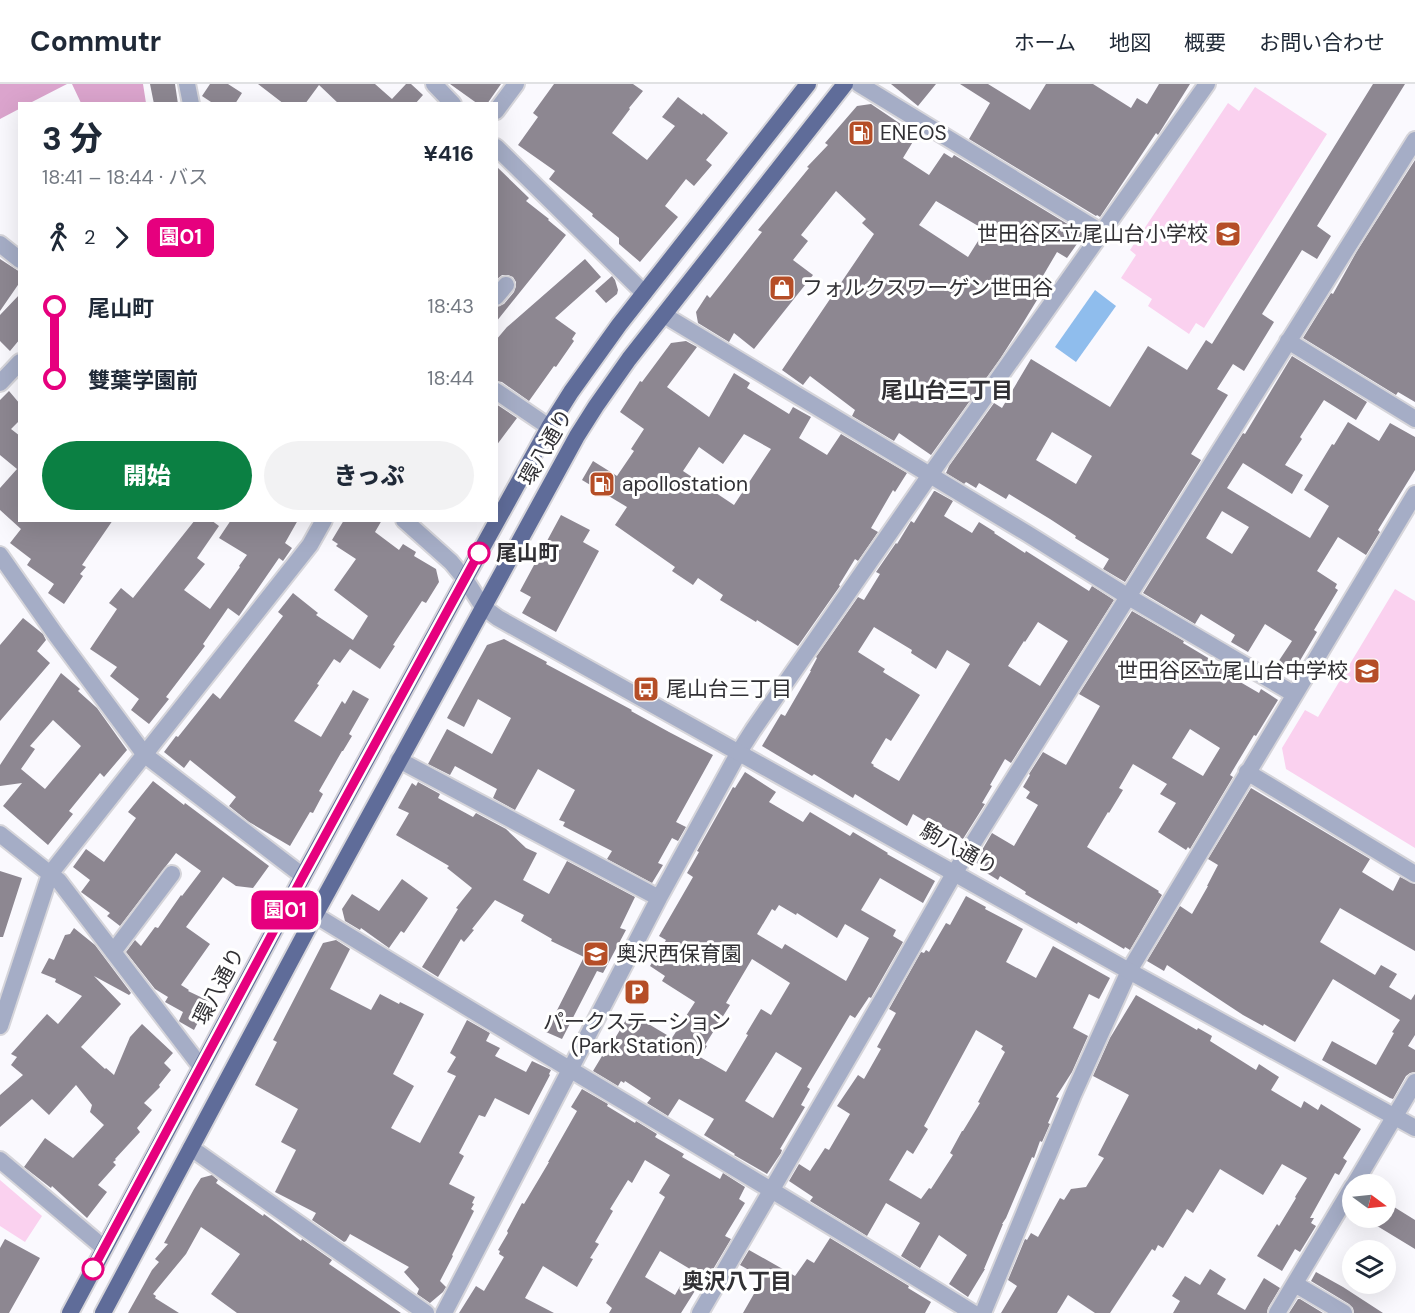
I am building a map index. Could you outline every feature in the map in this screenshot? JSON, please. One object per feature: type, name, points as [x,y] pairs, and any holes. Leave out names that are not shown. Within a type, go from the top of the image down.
[{"type":"main road","name":"環八通り","points":[[498,519],[549,427],[595,358],[808,84]]},
{"type":"main road","name":"環八通り","points":[[103,1313],[315,915],[577,436],[622,368],[845,84]]},
{"type":"main road","name":"環八通り","points":[[70,1313],[303,876],[496,522]]},
{"type":"street","points":[[188,84],[191,102]]},
{"type":"street","points":[[434,84],[451,102]]},
{"type":"street","points":[[498,108],[516,84]]},
{"type":"street","points":[[859,84],[1101,232]]},
{"type":"street","points":[[444,1313],[659,898],[753,729],[1207,84]]},
{"type":"street","points":[[699,1313],[955,872],[1415,140]]},
{"type":"street","points":[[498,149],[644,293]]},
{"type":"street","points":[[0,244],[18,258]]},
{"type":"street","points":[[663,315],[1127,596],[1294,694]]},
{"type":"street","points":[[1288,341],[1415,419]]},
{"type":"street","points":[[0,382],[18,364]]},
{"type":"street","points":[[498,392],[549,427]]},
{"type":"street","points":[[983,1313],[1073,1095],[1129,970],[1415,494]]},
{"type":"street","points":[[0,1026],[50,874],[310,545],[323,522]]},
{"type":"street","points":[[406,522],[451,562],[483,607]]},
{"type":"street","points":[[0,555],[56,635],[145,754],[303,876]]},
{"type":"street","name":"駒八通り","points":[[483,607],[498,618],[1415,1128]]},
{"type":"street","points":[[399,760],[659,898]]},
{"type":"street","points":[[1247,772],[1415,873]]},
{"type":"street","points":[[0,834],[59,881],[201,1067]]},
{"type":"street","points":[[113,952],[172,874]]},
{"type":"street","points":[[315,915],[973,1313]]},
{"type":"street","points":[[1360,1174],[1415,1082]]},
{"type":"street","points":[[191,1148],[426,1313]]},
{"type":"street","points":[[0,1160],[104,1248]]},
{"type":"street","points":[[1277,1313],[1342,1205]]},
{"type":"street","points":[[1295,1284],[1344,1313]]},
{"type":"shaded area","points":[[0,84],[67,84],[32,102],[18,102],[18,110],[0,119]]},
{"type":"shaded area","points":[[72,84],[143,84],[146,102],[81,102]]},
{"type":"shaded area","points":[[1255,87],[1327,134],[1204,328],[1196,323],[1189,334],[1148,306],[1152,299],[1121,278],[1136,255],[1130,250],[1228,103],[1239,111]]},
{"type":"shaded area","name":"世田谷区立尾山台中学校","points":[[1395,589],[1415,601],[1415,848],[1286,769],[1282,748],[1305,710],[1318,717]]},
{"type":"shaded area","points":[[0,1180],[42,1216],[25,1242],[0,1226]]},
{"type":"water","points":[[1095,290],[1116,306],[1076,362],[1055,347]]},
{"type":"building","points":[[150,84],[175,84],[178,102],[154,102]]},
{"type":"building","points":[[210,84],[228,84],[242,93],[236,102],[211,102],[202,96]]},
{"type":"building","points":[[258,84],[375,84],[392,99],[406,84],[411,84],[423,95],[417,102],[337,102],[319,85],[306,102],[281,102]]},
{"type":"building","points":[[450,84],[501,84],[488,102],[475,102]]},
{"type":"building","points":[[554,84],[633,84],[643,91],[612,133],[647,160],[675,126],[662,117],[678,97],[728,133],[706,160],[712,165],[694,186],[686,179],[665,206],[678,217],[640,262],[619,244],[619,238],[592,216],[593,214],[549,179],[555,171],[518,145],[538,117],[533,113]]},
{"type":"building","points":[[891,84],[936,84],[918,106]]},
{"type":"building","points":[[960,84],[988,84],[1030,110],[1046,84],[1093,84],[1131,108],[1137,98],[1147,104],[1159,84],[1190,84],[1158,135],[1156,133],[1100,217],[969,139],[990,103]]},
{"type":"building","points":[[1373,84],[1405,84],[1317,226],[1331,236],[1317,259],[1302,250],[1262,314],[1274,322],[1244,371],[1233,364],[1217,389],[1228,395],[1191,454],[1201,460],[1125,582],[1103,569],[1109,559],[1009,494],[1006,499],[979,483],[976,488],[946,473],[994,403],[1002,408],[1031,359],[1110,407],[1148,346],[1187,370],[1206,340],[1212,344]],"holes":[[[1052,432],[1092,456],[1076,484],[1036,460]]]},
{"type":"building","points":[[871,104],[917,135],[903,158],[929,175],[944,153],[952,158],[954,155],[1084,234],[1067,258],[1057,252],[1034,291],[1040,295],[1023,323],[931,455],[899,433],[894,441],[852,416],[855,410],[810,376],[803,385],[782,370],[874,234],[862,223],[866,219],[836,191],[801,235],[808,241],[793,260],[813,275],[754,349],[734,333],[729,342],[698,323],[696,312],[707,295],[710,298],[762,232],[758,230],[809,168],[807,167],[828,145],[825,143],[857,106]],"holes":[[[936,201],[985,230],[968,257],[919,225]]]},
{"type":"building","points":[[1415,160],[1415,402],[1398,392],[1396,395],[1303,338],[1331,293],[1333,294],[1357,251]]},
{"type":"building","points":[[498,168],[529,198],[526,201],[566,235],[498,320],[498,306],[504,304],[516,286],[513,277],[502,275],[498,278]]},
{"type":"building","points":[[0,259],[18,271],[18,285],[0,311]]},
{"type":"building","points":[[585,259],[601,277],[555,318],[576,333],[572,339],[574,341],[529,401],[498,381],[498,338],[507,327]]},
{"type":"building","points":[[612,276],[618,290],[617,294],[606,303],[595,291]]},
{"type":"building","points":[[18,296],[18,341],[10,351],[0,341],[0,315]]},
{"type":"building","points":[[686,341],[697,347],[667,387],[709,417],[734,373],[750,383],[747,388],[789,414],[793,407],[811,417],[799,438],[827,455],[841,434],[907,473],[895,492],[893,490],[871,528],[878,532],[858,561],[855,559],[840,586],[798,646],[720,600],[723,595],[698,578],[693,585],[672,571],[675,567],[615,525],[627,507],[582,480],[593,461],[617,476],[634,451],[631,449],[644,429],[620,412],[640,381],[642,382],[671,343]],"holes":[[[744,434],[771,449],[734,505],[683,471],[699,447],[723,464]]]},
{"type":"building","points":[[1292,356],[1367,402],[1356,420],[1324,400],[1285,465],[1303,475],[1292,494],[1243,463],[1227,488],[1310,538],[1329,506],[1304,490],[1348,422],[1379,441],[1390,423],[1415,437],[1415,470],[1378,530],[1380,532],[1366,555],[1338,537],[1317,571],[1337,584],[1335,588],[1338,590],[1314,630],[1317,632],[1292,674],[1276,665],[1292,641],[1265,624],[1248,652],[1231,642],[1235,635],[1201,614],[1195,624],[1143,593],[1243,433],[1245,434]],"holes":[[[1222,511],[1249,527],[1232,554],[1206,538]]]},
{"type":"building","points":[[9,391],[18,402],[18,422],[11,429],[18,434],[18,522],[112,522],[82,565],[86,567],[80,574],[83,576],[64,604],[48,593],[54,584],[27,565],[31,559],[10,543],[21,529],[0,510],[0,488],[17,469],[0,455],[0,400]]},
{"type":"building","points":[[498,405],[517,418],[498,443]]},
{"type":"building","points":[[935,491],[953,501],[944,516],[972,533],[979,522],[1025,553],[1026,551],[1089,591],[1092,586],[1114,600],[1011,763],[1005,759],[982,803],[985,804],[963,839],[941,826],[938,829],[913,814],[907,826],[855,794],[853,798],[762,746],[781,714],[785,716],[811,671],[816,657],[858,597],[864,600],[880,574],[876,572],[911,521],[914,523]],"holes":[[[1038,622],[1068,641],[1040,686],[1008,666]],[[874,627],[912,650],[911,653],[936,669],[947,650],[970,664],[899,781],[871,763],[886,738],[891,741],[920,695],[883,672],[885,669],[858,652]]]},
{"type":"building","points":[[561,515],[590,530],[583,542],[599,551],[556,632],[522,613],[531,597],[520,591]]},
{"type":"building","points":[[193,522],[214,522],[219,526],[197,558],[205,564],[184,590],[210,609],[247,555],[219,538],[230,522],[297,522],[285,543],[292,548],[283,561],[279,558],[239,616],[228,608],[203,644],[205,646],[166,697],[169,699],[149,724],[131,710],[139,699],[110,676],[117,667],[90,649],[117,609],[109,603],[121,588],[133,598]]},
{"type":"building","points":[[343,522],[381,522],[375,532],[399,550],[403,544],[416,552],[414,556],[436,569],[439,582],[426,603],[422,601],[380,669],[350,649],[340,663],[334,659],[294,721],[321,737],[342,701],[345,704],[353,690],[369,699],[349,734],[352,736],[319,791],[323,794],[313,813],[310,812],[290,846],[249,822],[229,806],[236,797],[190,760],[184,768],[164,752],[213,693],[220,699],[283,616],[278,612],[293,593],[318,613],[316,615],[353,640],[368,616],[334,590],[356,559],[336,546],[338,544],[332,540]]},
{"type":"building","points":[[1132,611],[1225,668],[1223,672],[1259,693],[1261,689],[1278,700],[1230,775],[1233,777],[1190,849],[1188,847],[1186,850],[1158,832],[1176,803],[1160,794],[1167,784],[1133,764],[1119,788],[1123,790],[1087,847],[1162,895],[1130,950],[1125,947],[1124,949],[1078,922],[1077,924],[1025,894],[1026,892],[1000,876],[998,880],[980,869],[982,867],[975,862],[992,833],[1014,846],[1038,805],[1026,798],[1030,792],[1023,787],[1043,752],[1066,765],[1100,706],[1079,694]],"holes":[[[1190,729],[1220,748],[1203,776],[1172,758]]]},
{"type":"building","points":[[23,618],[43,634],[46,640],[37,651],[50,663],[0,721],[0,645]]},
{"type":"building","points":[[504,639],[713,755],[676,822],[686,827],[678,841],[672,838],[658,863],[663,865],[652,883],[607,859],[612,851],[563,826],[565,822],[559,820],[575,790],[538,769],[515,810],[493,798],[497,789],[455,766],[450,775],[428,764],[447,729],[492,754],[511,718],[478,699],[464,727],[447,718],[487,645]]},
{"type":"building","points":[[61,673],[97,708],[127,750],[104,777],[100,773],[69,811],[73,814],[48,845],[3,806],[22,783],[0,786],[0,765]],"holes":[[[53,720],[81,746],[45,789],[21,769],[35,749],[30,746]]]},
{"type":"building","points":[[745,772],[776,792],[769,802],[803,822],[810,812],[850,836],[853,832],[935,881],[923,903],[880,878],[861,910],[896,930],[893,936],[903,942],[871,998],[869,997],[855,1018],[850,1015],[807,1087],[810,1089],[801,1105],[805,1107],[780,1149],[781,1153],[767,1174],[704,1135],[714,1119],[679,1099],[668,1116],[647,1103],[651,1098],[625,1081],[624,1083],[621,1081],[618,1086],[593,1071],[630,1013],[672,1038],[695,1002],[662,981],[665,976],[650,966],[666,940],[659,936],[693,877],[687,873],[699,852],[697,851],[733,787],[735,788]],"holes":[[[779,905],[796,915],[797,913],[837,938],[845,924],[869,938],[846,981],[785,944],[782,949],[757,934],[772,909],[775,911]],[[752,959],[790,983],[771,1015],[761,1009],[726,1072],[700,1057],[730,1005],[726,1003]],[[776,1052],[802,1068],[773,1118],[745,1101]]]},
{"type":"building","points":[[153,781],[269,866],[253,888],[236,886],[223,877],[186,927],[210,944],[181,985],[209,1001],[194,1030],[179,1021],[183,1012],[165,1002],[168,997],[155,989],[126,952],[135,940],[141,946],[155,927],[158,928],[201,871],[176,853],[120,926],[107,916],[110,913],[81,892],[90,880],[73,867],[86,849],[104,862],[136,818],[128,812]]},
{"type":"building","points":[[418,782],[440,794],[438,798],[473,817],[476,813],[506,829],[526,848],[537,853],[523,880],[549,894],[567,861],[635,897],[620,928],[626,930],[603,973],[597,971],[562,1039],[546,1032],[584,957],[551,941],[552,939],[521,921],[524,915],[495,900],[464,942],[461,939],[438,977],[422,967],[458,909],[456,908],[472,888],[447,868],[449,866],[396,835],[409,813],[398,808],[412,783],[416,786]]},
{"type":"building","points":[[1251,788],[1370,859],[1362,872],[1393,891],[1400,877],[1415,884],[1415,951],[1340,908],[1320,942],[1375,975],[1381,965],[1397,974],[1389,987],[1411,1000],[1415,994],[1415,1035],[1408,1046],[1415,1050],[1415,1072],[1406,1076],[1393,1099],[1322,1060],[1332,1041],[1376,1065],[1400,1020],[1333,979],[1295,1042],[1243,1015],[1167,965],[1164,971],[1147,961],[1180,906],[1192,914],[1218,865],[1208,859]]},
{"type":"building","points":[[0,871],[22,878],[3,937],[0,937]]},
{"type":"building","points":[[402,879],[428,898],[404,933],[401,931],[389,948],[361,928],[360,930],[345,921],[342,909],[352,894],[379,911]]},
{"type":"building","points":[[966,896],[1023,929],[1006,962],[1036,978],[1053,946],[1110,978],[1099,999],[1089,994],[1073,1028],[1088,1036],[1072,1072],[1056,1097],[1059,1098],[1048,1123],[1050,1124],[1042,1142],[1040,1141],[1034,1158],[1032,1157],[985,1269],[968,1297],[949,1284],[967,1255],[939,1235],[920,1268],[901,1256],[920,1223],[886,1203],[867,1236],[810,1201],[813,1197],[789,1181],[799,1164],[810,1171],[825,1148],[829,1150],[850,1114],[837,1106],[858,1075],[864,1079],[881,1049],[877,1047],[896,1013],[889,1009],[921,952],[924,953],[926,950],[929,952],[946,923],[950,925]],"holes":[[[976,1030],[1003,1046],[1001,1049],[1005,1052],[978,1102],[980,1103],[950,1153],[953,1155],[931,1189],[929,1188],[921,1199],[889,1180],[907,1150],[913,1154],[928,1129],[924,1126]]]},
{"type":"building","points":[[74,928],[95,945],[131,993],[129,995],[94,976],[121,1004],[81,1047],[114,1075],[130,1037],[142,1024],[173,1053],[164,1063],[171,1070],[159,1085],[160,1087],[144,1103],[152,1110],[137,1128],[140,1132],[115,1159],[113,1162],[116,1165],[98,1185],[107,1192],[87,1218],[52,1186],[51,1188],[24,1167],[45,1138],[73,1158],[104,1125],[90,1112],[92,1105],[76,1085],[49,1115],[32,1099],[0,1127],[0,1095],[23,1075],[11,1065],[17,1057],[11,1054],[47,1014],[58,1024],[82,996],[55,982],[56,979],[41,973],[49,958],[54,960],[65,935],[70,934]]},
{"type":"building","points":[[336,940],[350,949],[330,989],[371,1010],[380,994],[424,1014],[393,1074],[414,1086],[391,1128],[420,1143],[456,1076],[447,1072],[456,1057],[450,1053],[467,1020],[490,1033],[486,1041],[500,1048],[495,1056],[526,1072],[532,1061],[551,1070],[529,1115],[495,1098],[485,1117],[479,1115],[459,1153],[464,1156],[449,1184],[475,1197],[471,1209],[474,1211],[440,1281],[446,1287],[430,1303],[417,1294],[419,1289],[404,1272],[409,1267],[350,1234],[344,1242],[312,1220],[316,1213],[275,1192],[296,1150],[281,1142],[298,1109],[255,1085],[277,1042],[273,1040],[323,943]]},
{"type":"building","points":[[1136,995],[1197,1030],[1198,1028],[1212,1036],[1210,1041],[1256,1070],[1259,1064],[1279,1077],[1271,1090],[1301,1108],[1304,1101],[1318,1110],[1321,1104],[1361,1129],[1343,1158],[1347,1161],[1339,1175],[1335,1173],[1310,1218],[1314,1218],[1311,1223],[1316,1226],[1300,1252],[1295,1249],[1282,1271],[1257,1256],[1277,1224],[1279,1226],[1307,1178],[1282,1164],[1263,1195],[1220,1169],[1193,1213],[1187,1209],[1163,1248],[1158,1245],[1155,1251],[1152,1249],[1110,1313],[1095,1313],[1068,1295],[1057,1313],[1001,1313],[1017,1286],[1008,1280],[1025,1239],[1027,1240],[1031,1233],[1038,1237],[1060,1198],[1064,1200],[1071,1189],[1086,1187],[1104,1158],[1098,1155],[1129,1095],[1093,1076],[1110,1038]]},
{"type":"building","points":[[582,1089],[635,1123],[636,1121],[657,1134],[655,1137],[684,1154],[682,1157],[720,1179],[723,1173],[745,1187],[739,1199],[745,1203],[725,1236],[731,1239],[702,1288],[698,1286],[681,1313],[609,1313],[612,1308],[606,1303],[665,1197],[659,1193],[670,1175],[645,1160],[632,1183],[628,1180],[610,1209],[613,1211],[595,1242],[599,1244],[590,1258],[593,1259],[577,1287],[543,1266],[525,1298],[554,1313],[459,1313],[476,1286],[484,1291],[504,1257],[499,1254],[498,1250],[522,1203],[524,1204],[577,1111],[571,1107]],"holes":[[[660,1251],[690,1269],[675,1295],[645,1277]]]},
{"type":"building","points":[[212,1175],[218,1180],[216,1183],[332,1260],[329,1264],[401,1313],[237,1313],[211,1294],[240,1254],[201,1227],[186,1254],[153,1294],[155,1298],[179,1313],[128,1313],[152,1270],[159,1262],[155,1259],[168,1244],[164,1243],[194,1189],[201,1178]]},
{"type":"building","points":[[1396,1208],[1415,1220],[1415,1249],[1380,1228],[1396,1228]]},
{"type":"building","points":[[830,1238],[931,1302],[925,1313],[743,1313],[763,1278],[740,1265],[749,1250],[795,1276],[807,1259],[814,1263]]},
{"type":"building","points":[[5,1239],[40,1258],[9,1313],[0,1313],[0,1248]]},
{"type":"building","points":[[1210,1269],[1226,1279],[1217,1294],[1245,1310],[1264,1278],[1280,1288],[1267,1313],[1173,1313],[1180,1301],[1172,1296],[1185,1276],[1200,1285]]},
{"type":"building","points":[[1316,1272],[1342,1286],[1342,1294],[1354,1294],[1383,1313],[1354,1313],[1349,1304],[1311,1281]]},
{"type":"building","points":[[1300,1299],[1323,1313],[1289,1313]]},
{"type":"bus line","name":"園01","points":[[93,1269],[479,553]]},
{"type":"place","name":"ENEOS","points":[[861,133]]},
{"type":"place","name":"世田谷区立尾山台小学校","points":[[1228,234]]},
{"type":"place","name":"フォルクスワーゲン世田谷","points":[[782,288]]},
{"type":"place","name":"apollostation","points":[[602,484]]},
{"type":"place","name":"尾山町","points":[[479,553]]},
{"type":"place","name":"世田谷区立尾山台中学校","points":[[1367,671]]},
{"type":"place","name":"尾山台三丁目","points":[[646,689]]},
{"type":"place","name":"奥沢西保育園","points":[[596,954]]},
{"type":"place","name":"パークステーション (Park Station)","points":[[637,992]]},
{"type":"district","name":"尾山台三丁目","points":[[947,390]]},
{"type":"district","name":"奥沢八丁目","points":[[737,1281]]}]
